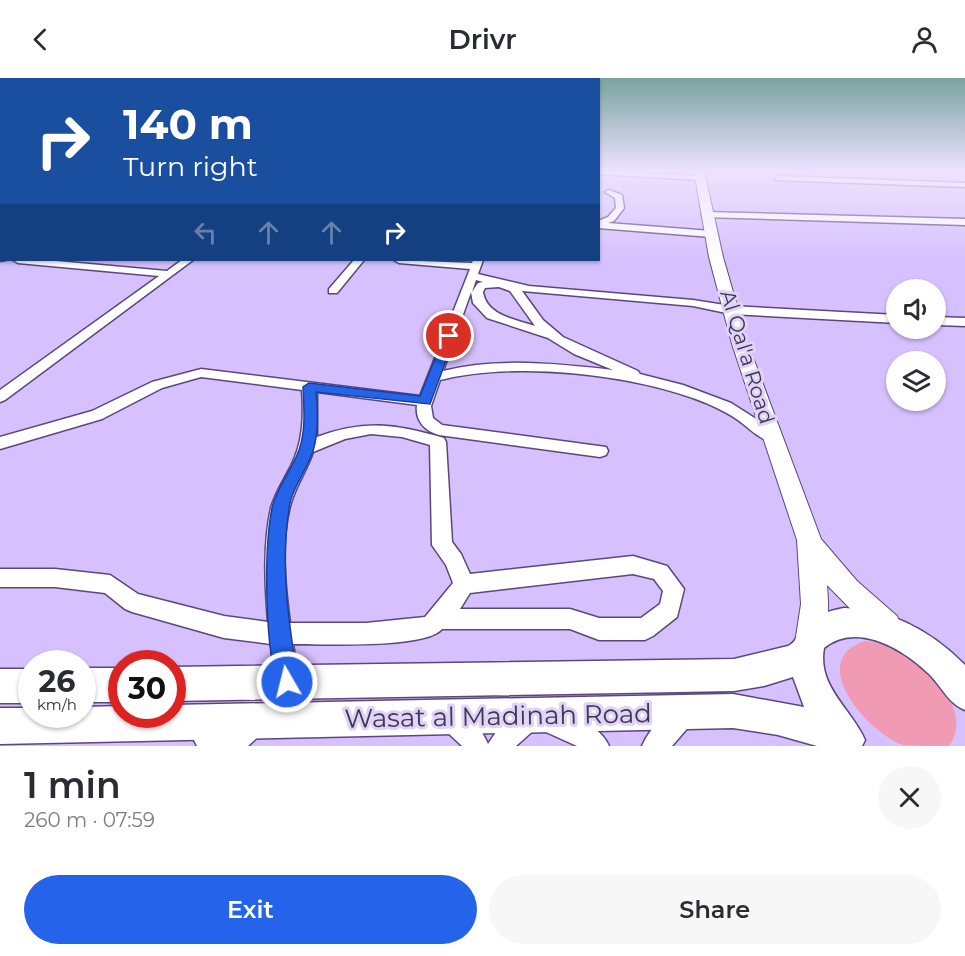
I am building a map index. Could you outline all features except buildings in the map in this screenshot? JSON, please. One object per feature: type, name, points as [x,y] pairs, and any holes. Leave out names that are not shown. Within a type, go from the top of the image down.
[{"type":"main road","name":"Wasat al Madinah Road","points":[[186,684],[734,675],[766,672],[809,648],[824,628],[844,621],[870,624],[893,632],[930,656]]},
{"type":"main road","points":[[809,648],[806,665],[813,693],[834,727],[851,743]]},
{"type":"main road","points":[[930,656],[965,665]]},
{"type":"main road","points":[[930,656],[946,669],[965,693]]},
{"type":"main road","points":[[0,686],[18,686]]},
{"type":"main road","name":"Wasat al Madinah Road","points":[[0,726],[204,734],[257,721],[685,712],[766,714],[804,722],[851,743]]},
{"type":"street","points":[[600,224],[611,219],[620,208],[619,202]]},
{"type":"street","name":"Al Qal'a Road","points":[[704,202],[731,310],[772,437],[809,540],[831,574],[852,597],[893,632]]},
{"type":"street","points":[[706,215],[965,222]]},
{"type":"street","points":[[600,225],[711,234]]},
{"type":"street","points":[[29,261],[168,274]]},
{"type":"street","points":[[0,397],[187,261]]},
{"type":"street","points":[[333,291],[358,261]]},
{"type":"street","points":[[410,261],[475,267],[497,284],[513,289],[537,322],[550,335]]},
{"type":"street","points":[[475,267],[425,401],[422,411],[425,419],[430,425],[440,430],[600,452]]},
{"type":"street","points":[[772,437],[728,407],[649,381],[581,352],[550,335],[491,315],[479,303],[477,292],[482,285],[497,284],[529,290],[693,303],[731,310],[886,318]]},
{"type":"street","points":[[946,321],[965,322]]},
{"type":"street","points":[[434,377],[450,371],[486,368],[584,373],[649,381]]},
{"type":"street","points":[[0,443],[97,415],[157,385],[201,373],[425,401]]},
{"type":"street","points":[[287,682],[280,634],[276,549],[281,506],[306,450],[312,416],[309,387]]},
{"type":"street","points":[[306,450],[338,434],[372,429],[402,430],[438,442],[442,545],[454,560],[464,584]]},
{"type":"street","name":"Al Qal'a Road","points":[[809,540],[815,604],[809,648]]},
{"type":"street","points":[[0,578],[55,578],[110,585],[132,602],[176,616],[224,627],[280,634],[366,634],[429,627],[452,602],[464,584],[633,565],[660,572],[674,588],[669,610],[645,629],[599,629],[570,619],[437,619]]},
{"type":"street","points":[[655,746],[685,712]]},
{"type":"street","points":[[500,746],[511,732],[534,714],[586,737],[596,746]]},
{"type":"street","points":[[448,716],[470,735],[476,746]]},
{"type":"street","points":[[229,746],[257,721]]},
{"type":"shaded area","points":[[865,641],[886,644],[911,654],[922,662],[936,679],[951,703],[956,720],[954,737],[949,746],[903,745],[873,726],[859,711],[841,679],[841,663],[848,650]]},
{"type":"route","points":[[287,682],[278,619],[276,549],[281,506],[306,450],[312,416],[309,387],[425,401],[449,336]]}]
